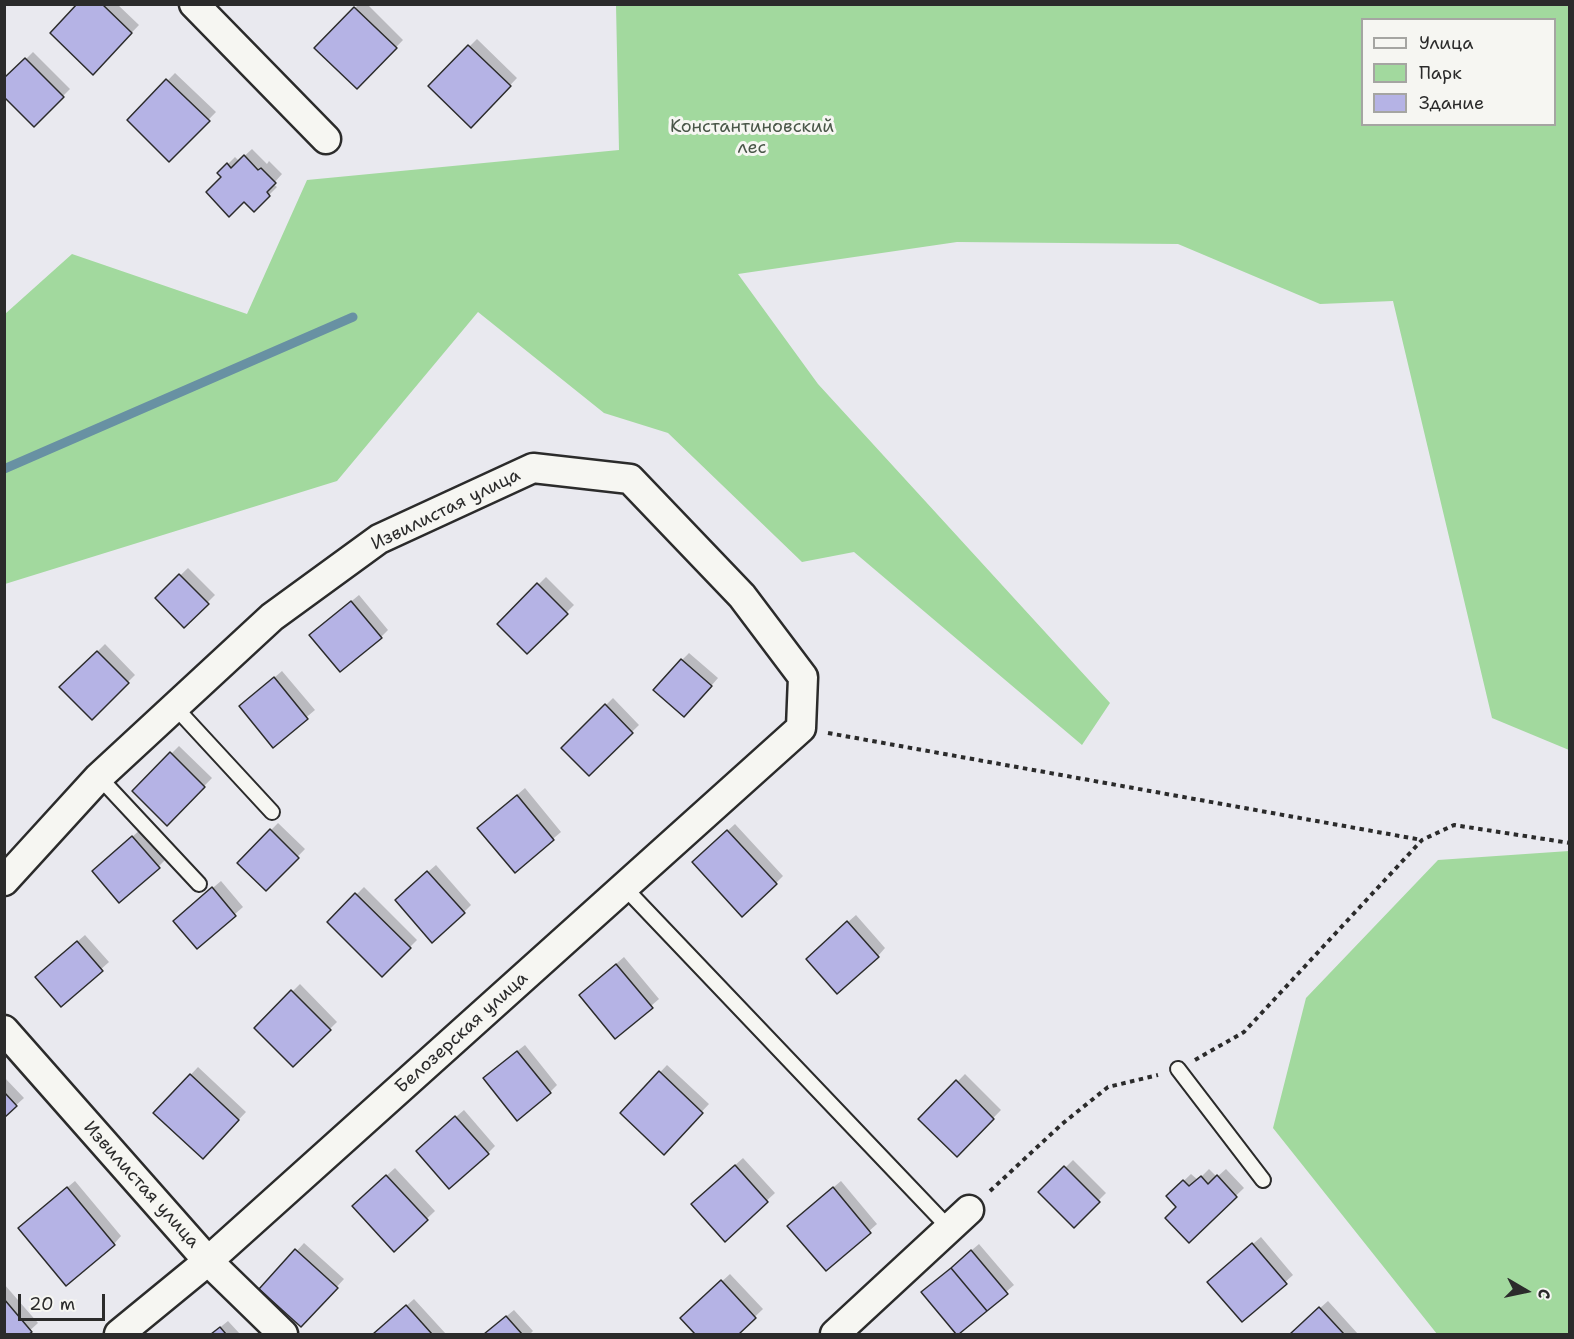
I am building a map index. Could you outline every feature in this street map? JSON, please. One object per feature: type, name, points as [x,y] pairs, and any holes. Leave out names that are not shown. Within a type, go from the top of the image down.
[{"type":"street","points":[[194,4],[326,139]]},
{"type":"street","name":"Извилистая улица","points":[[4,881],[99,777],[272,617],[379,539],[533,468],[630,479],[742,596],[803,677],[801,728]]},
{"type":"street","name":"Белозерская улица","points":[[119,1335],[208,1261],[801,728]]},
{"type":"street","name":"Извилистая улица","points":[[4,1030],[208,1261],[283,1335]]},
{"type":"street","points":[[836,1335],[960,1219]]},
{"type":"lane","points":[[175,707],[272,812]]},
{"type":"lane","points":[[99,777],[199,884]]},
{"type":"lane","points":[[624,887],[960,1219]]},
{"type":"lane","points":[[1178,1069],[1263,1179]]},
{"type":"path","points":[[801,728],[1422,840]]},
{"type":"path","points":[[960,1219],[1062,1124],[1108,1088],[1178,1069],[1244,1032],[1422,840],[1454,825],[1569,843]]},
{"type":"green space","name":"Константиновский лес","points":[[616,5],[1569,5],[1569,750],[1492,718],[1393,301],[1320,304],[1178,244],[957,242],[738,274],[818,384],[1110,703],[1082,745],[854,552],[802,562],[668,433],[604,413],[478,312],[337,481],[5,584],[5,314],[72,254],[247,314],[307,180],[619,150]]},
{"type":"green space","points":[[1569,851],[1569,1334],[1437,1334],[1273,1128],[1306,998],[1438,860]]},
{"type":"building","points":[[77,4],[102,4],[132,33],[93,75],[50,33]]},
{"type":"building","points":[[354,7],[397,48],[357,89],[314,48]]},
{"type":"building","points":[[468,45],[511,86],[471,128],[428,86]]},
{"type":"building","points":[[25,58],[64,97],[34,127],[4,97],[4,78]]},
{"type":"building","points":[[166,79],[210,121],[169,162],[127,120]]},
{"type":"building","points":[[244,155],[258,170],[261,168],[276,183],[267,192],[270,196],[254,212],[244,202],[229,217],[206,192],[221,177],[217,173],[227,163],[231,168]]},
{"type":"building","points":[[179,574],[209,604],[184,628],[155,598]]},
{"type":"building","points":[[537,583],[568,614],[527,654],[497,624]]},
{"type":"building","points":[[351,601],[382,638],[340,672],[309,635]]},
{"type":"building","points":[[97,651],[129,683],[92,720],[59,687]]},
{"type":"building","points":[[681,659],[712,686],[684,717],[653,690]]},
{"type":"building","points":[[274,677],[308,719],[273,748],[239,706]]},
{"type":"building","points":[[605,704],[633,733],[589,776],[561,748]]},
{"type":"building","points":[[170,752],[205,787],[167,826],[132,791]]},
{"type":"building","points":[[517,795],[554,840],[515,873],[477,828]]},
{"type":"building","points":[[270,829],[299,858],[266,891],[237,863]]},
{"type":"building","points":[[727,830],[777,884],[742,917],[692,862]]},
{"type":"building","points":[[132,836],[160,868],[119,903],[92,871]]},
{"type":"building","points":[[427,871],[465,913],[432,943],[395,900]]},
{"type":"building","points":[[212,887],[236,916],[197,949],[173,921]]},
{"type":"building","points":[[355,893],[411,948],[382,977],[327,922]]},
{"type":"building","points":[[847,921],[879,957],[837,994],[806,959]]},
{"type":"building","points":[[77,941],[103,971],[61,1007],[35,977]]},
{"type":"building","points":[[616,964],[653,1008],[615,1039],[579,995]]},
{"type":"building","points":[[291,990],[331,1030],[293,1067],[254,1028]]},
{"type":"building","points":[[517,1051],[551,1093],[517,1121],[483,1078]]},
{"type":"building","points":[[659,1071],[703,1113],[664,1155],[620,1113]]},
{"type":"building","points":[[190,1074],[239,1120],[203,1159],[153,1113]]},
{"type":"building","points":[[956,1080],[994,1119],[957,1157],[918,1119]]},
{"type":"building","points":[[4,1092],[17,1106],[4,1118]]},
{"type":"building","points":[[455,1116],[489,1154],[449,1189],[416,1151]]},
{"type":"building","points":[[735,1165],[768,1202],[725,1242],[691,1204]]},
{"type":"building","points":[[1064,1166],[1100,1202],[1074,1228],[1038,1192]]},
{"type":"building","points":[[386,1175],[428,1220],[394,1252],[352,1206]]},
{"type":"building","points":[[1217,1175],[1237,1197],[1189,1243],[1165,1218],[1176,1207],[1166,1196],[1183,1180],[1189,1186],[1201,1176],[1208,1184]]},
{"type":"building","points":[[67,1187],[115,1245],[66,1286],[18,1228]]},
{"type":"building","points":[[833,1187],[871,1233],[826,1271],[787,1226]]},
{"type":"building","points":[[1252,1243],[1287,1284],[1242,1322],[1207,1282]]},
{"type":"building","points":[[295,1249],[338,1288],[301,1327],[259,1289]]},
{"type":"building","points":[[971,1250],[1008,1294],[987,1311],[951,1268]]},
{"type":"building","points":[[951,1268],[987,1311],[959,1334],[956,1334],[921,1292]]},
{"type":"building","points":[[721,1280],[756,1318],[739,1334],[695,1334],[680,1318]]},
{"type":"building","points":[[4,1299],[32,1332],[4,1334]]},
{"type":"building","points":[[406,1305],[432,1334],[373,1334]]},
{"type":"building","points":[[1319,1307],[1344,1334],[1290,1334]]},
{"type":"building","points":[[506,1316],[522,1334],[484,1334]]},
{"type":"building","points":[[220,1327],[226,1334],[211,1334]]},
{"type":"waterway","points":[[4,469],[353,317]]}]
